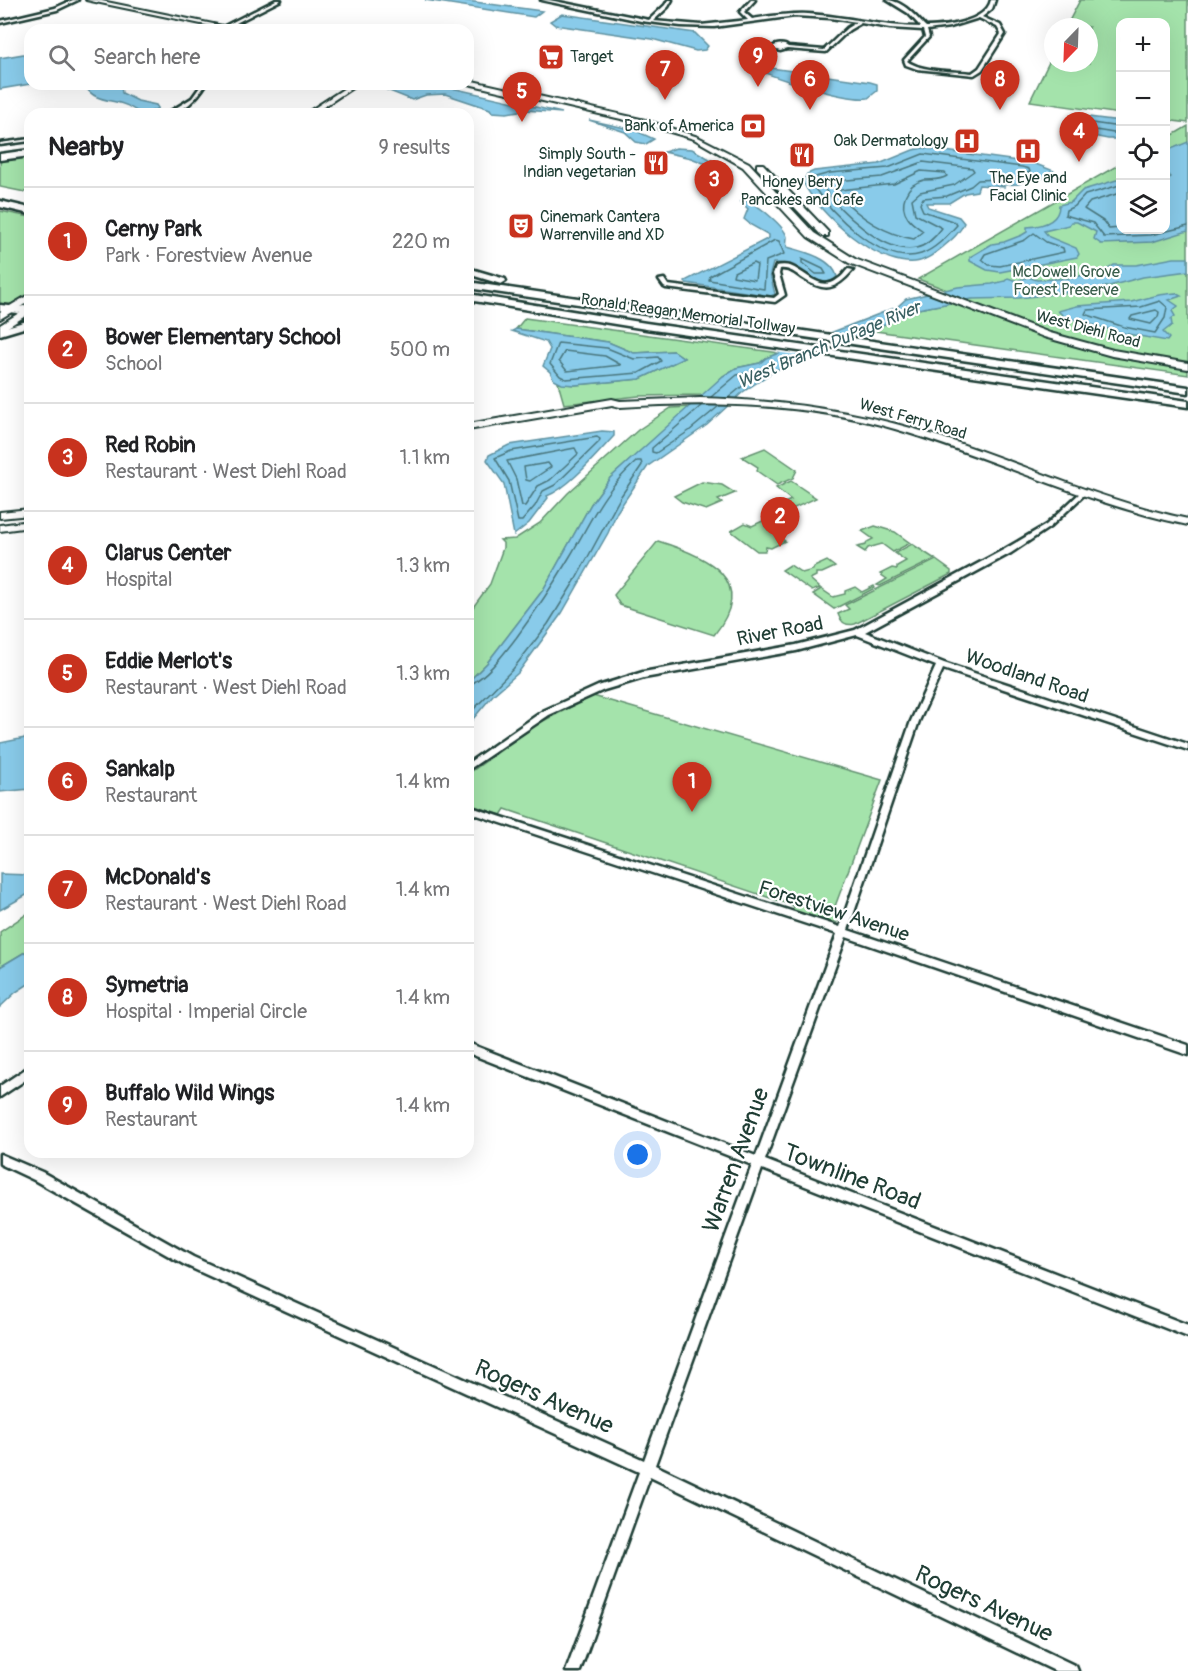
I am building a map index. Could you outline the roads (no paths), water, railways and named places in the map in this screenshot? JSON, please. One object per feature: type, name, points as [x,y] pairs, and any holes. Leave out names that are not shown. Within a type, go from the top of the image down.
[{"type":"highway","points":[[0,157],[24,154]]},
{"type":"highway","points":[[0,204],[24,210]]},
{"type":"highway","points":[[474,274],[508,283],[648,307],[687,318]]},
{"type":"highway","name":"Ronald Reagan Memorial Tollway","points":[[474,286],[1188,390]]},
{"type":"highway","name":"Ronald Reagan Memorial Tollway","points":[[474,298],[646,326],[1188,404]]},
{"type":"highway","points":[[474,308],[646,326]]},
{"type":"highway","points":[[0,331],[16,314]]},
{"type":"street","points":[[50,9],[66,0]]},
{"type":"street","points":[[0,22],[76,0]]},
{"type":"street","points":[[89,0],[211,24]]},
{"type":"street","points":[[115,0],[214,24]]},
{"type":"street","points":[[238,24],[279,0]]},
{"type":"street","points":[[543,0],[685,25],[715,26],[750,19],[808,15],[896,28],[925,29],[954,25],[979,17],[991,8],[993,0]]},
{"type":"street","points":[[651,20],[667,6],[670,0]]},
{"type":"street","points":[[750,19],[742,12],[753,0]]},
{"type":"street","points":[[889,0],[909,12],[925,29],[927,37],[905,60],[907,64],[917,68],[973,74],[981,69],[1003,34],[999,26],[979,17]]},
{"type":"street","points":[[787,48],[825,51],[848,29],[860,22]]},
{"type":"street","name":"West Diehl Road","points":[[474,78],[555,95],[680,126],[731,148],[766,171],[813,224],[838,244],[920,287]]},
{"type":"street","name":"West Diehl Road","points":[[474,83],[659,126],[712,145],[754,171],[801,226],[827,247],[886,276],[1047,335],[1089,347],[1188,366]]},
{"type":"street","points":[[178,108],[194,99],[200,90]]},
{"type":"street","points":[[317,108],[346,90]]},
{"type":"street","points":[[332,108],[359,90]]},
{"type":"street","points":[[536,98],[555,95]]},
{"type":"street","points":[[0,144],[24,141]]},
{"type":"street","points":[[663,280],[666,286],[775,300],[782,295],[776,274],[777,267],[793,269],[808,281],[828,286],[842,281],[850,270]]},
{"type":"street","name":"West Ferry Road","points":[[474,426],[612,402],[620,404],[665,400],[768,403],[835,413],[899,427],[961,447],[1083,493],[1145,513],[1188,522]]},
{"type":"street","name":"West Ferry Road","points":[[474,435],[615,407],[620,404]]},
{"type":"street","name":"River Road","points":[[474,763],[546,713],[601,688],[643,675],[796,648],[858,632],[1008,552],[1048,526],[1083,493]]},
{"type":"street","points":[[0,515],[24,513]]},
{"type":"street","points":[[0,528],[24,525]]},
{"type":"street","name":"Woodland Road","points":[[858,632],[888,646],[941,665],[1188,747]]},
{"type":"street","name":"Warren Avenue","points":[[573,1671],[843,932],[915,721],[941,665]]},
{"type":"street","name":"Forestview Avenue","points":[[474,811],[843,932],[1188,1050]]},
{"type":"street","name":"Townline Road","points":[[474,1050],[1188,1331]]},
{"type":"street","points":[[0,1092],[24,1075]]},
{"type":"street","name":"Rogers Avenue","points":[[0,1158],[38,1176],[189,1261],[648,1469],[1071,1671]]},
{"type":"water","points":[[425,0],[460,0],[542,11],[534,17]]},
{"type":"water","points":[[562,14],[695,33],[708,46],[705,50],[696,51],[652,39],[555,25],[550,21]]},
{"type":"water","points":[[24,54],[24,85],[0,89],[0,58]]},
{"type":"water","points":[[748,66],[870,82],[877,84],[877,91],[868,98],[842,96],[790,82]]},
{"type":"water","points":[[122,90],[122,93],[138,101],[156,105],[158,108],[132,108],[102,99],[89,91]]},
{"type":"water","points":[[387,90],[460,90],[562,113],[525,110],[507,113],[492,112],[490,109],[445,94],[426,95],[412,100]]},
{"type":"water","points":[[1073,115],[1116,120],[1116,139],[1067,131]]},
{"type":"water","points":[[589,120],[634,130],[654,139],[646,144],[636,142],[625,132]]},
{"type":"water","points":[[1188,142],[1188,231],[1152,242],[1101,244],[1094,239],[1096,232],[1077,222],[1071,222],[1069,225],[1044,231],[1049,237],[1076,248],[1079,254],[1077,257],[1000,272],[987,270],[970,261],[970,257],[992,244],[1022,235],[1027,232],[1027,227],[1049,222],[1056,215],[1059,205],[1071,202],[1083,190],[1116,180],[1116,234],[1170,234],[1170,149]]},
{"type":"water","points":[[676,148],[692,149],[731,171],[726,172],[691,158],[664,152]]},
{"type":"water","points":[[923,148],[1033,163],[1054,171],[1055,176],[1024,181],[1019,184],[999,185],[1005,187],[979,185],[977,191],[965,193],[949,203],[926,203],[928,207],[959,217],[964,223],[958,233],[943,247],[927,258],[915,262],[900,261],[883,255],[850,235],[822,209],[803,182],[807,174],[814,171],[879,164]]},
{"type":"water","points":[[745,201],[762,210],[781,227],[787,237],[787,247],[823,260],[830,265],[837,277],[831,281],[820,281],[791,264],[773,263],[770,274],[775,294],[771,296],[686,283],[685,281],[769,238],[769,235],[744,219],[748,209],[741,202]]},
{"type":"water","name":"West Branch DuPage River","points":[[1174,258],[1188,258],[1188,271],[1143,277],[1102,288],[1019,298],[972,299],[907,311],[890,322],[774,371],[743,392],[707,425],[648,466],[617,512],[608,533],[562,613],[518,673],[493,695],[474,718],[474,676],[487,663],[543,590],[591,504],[610,478],[723,376],[736,368],[760,363],[766,358],[897,307],[906,299],[958,287],[992,284],[1008,278],[1017,281],[1028,277],[1037,280],[1072,278],[1108,269],[1114,265],[1136,265]]},
{"type":"water","points":[[1175,293],[1181,296],[1169,300],[1178,306],[1172,311],[1175,316],[1171,319],[1172,325],[1163,332],[1169,338],[1167,341],[1122,333],[1065,317],[1058,311],[1077,306],[1131,302]]},
{"type":"water","points":[[516,329],[608,342],[634,353],[674,351],[684,358],[640,379],[575,385],[562,384],[554,380],[543,366],[550,349],[546,342],[512,331]]},
{"type":"water","points":[[602,431],[614,432],[614,436],[573,478],[547,496],[548,498],[529,523],[514,535],[504,484],[487,460],[489,455],[509,445]]},
{"type":"water","points":[[24,738],[24,790],[0,792],[0,743]]},
{"type":"water","points":[[0,874],[24,875],[24,896],[0,910]]},
{"type":"water","points":[[24,953],[24,987],[0,1007],[0,967]]},
{"type":"place","name":"Target","points":[[551,57]]},
{"type":"place","name":"Buffalo Wild Wings","points":[[758,87]]},
{"type":"place","name":"McDonald's","points":[[665,100]]},
{"type":"place","name":"Sankalp","points":[[810,110]]},
{"type":"place","name":"Symetria","points":[[1000,110]]},
{"type":"place","name":"Eddie Merlot's","points":[[522,122]]},
{"type":"place","name":"Bank of America","points":[[753,126]]},
{"type":"place","name":"Oak Dermatology","points":[[967,141]]},
{"type":"place","name":"The Eye and Facial Clinic","points":[[1028,151]]},
{"type":"place","name":"Honey Berry Pancakes and Cafe","points":[[802,155]]},
{"type":"place","name":"Clarus Center","points":[[1079,162]]},
{"type":"place","name":"Simply South - Indian vegetarian","points":[[656,163]]},
{"type":"place","name":"Red Robin","points":[[714,210]]},
{"type":"place","name":"Cinemark Cantera Warrenville and XD","points":[[521,226]]},
{"type":"place","name":"Bower Elementary School","points":[[780,547]]},
{"type":"place","name":"Cerny Park","points":[[692,812]]},
{"type":"park label","name":"McDowell Grove Forest Preserve","points":[[1066,281]]}]
